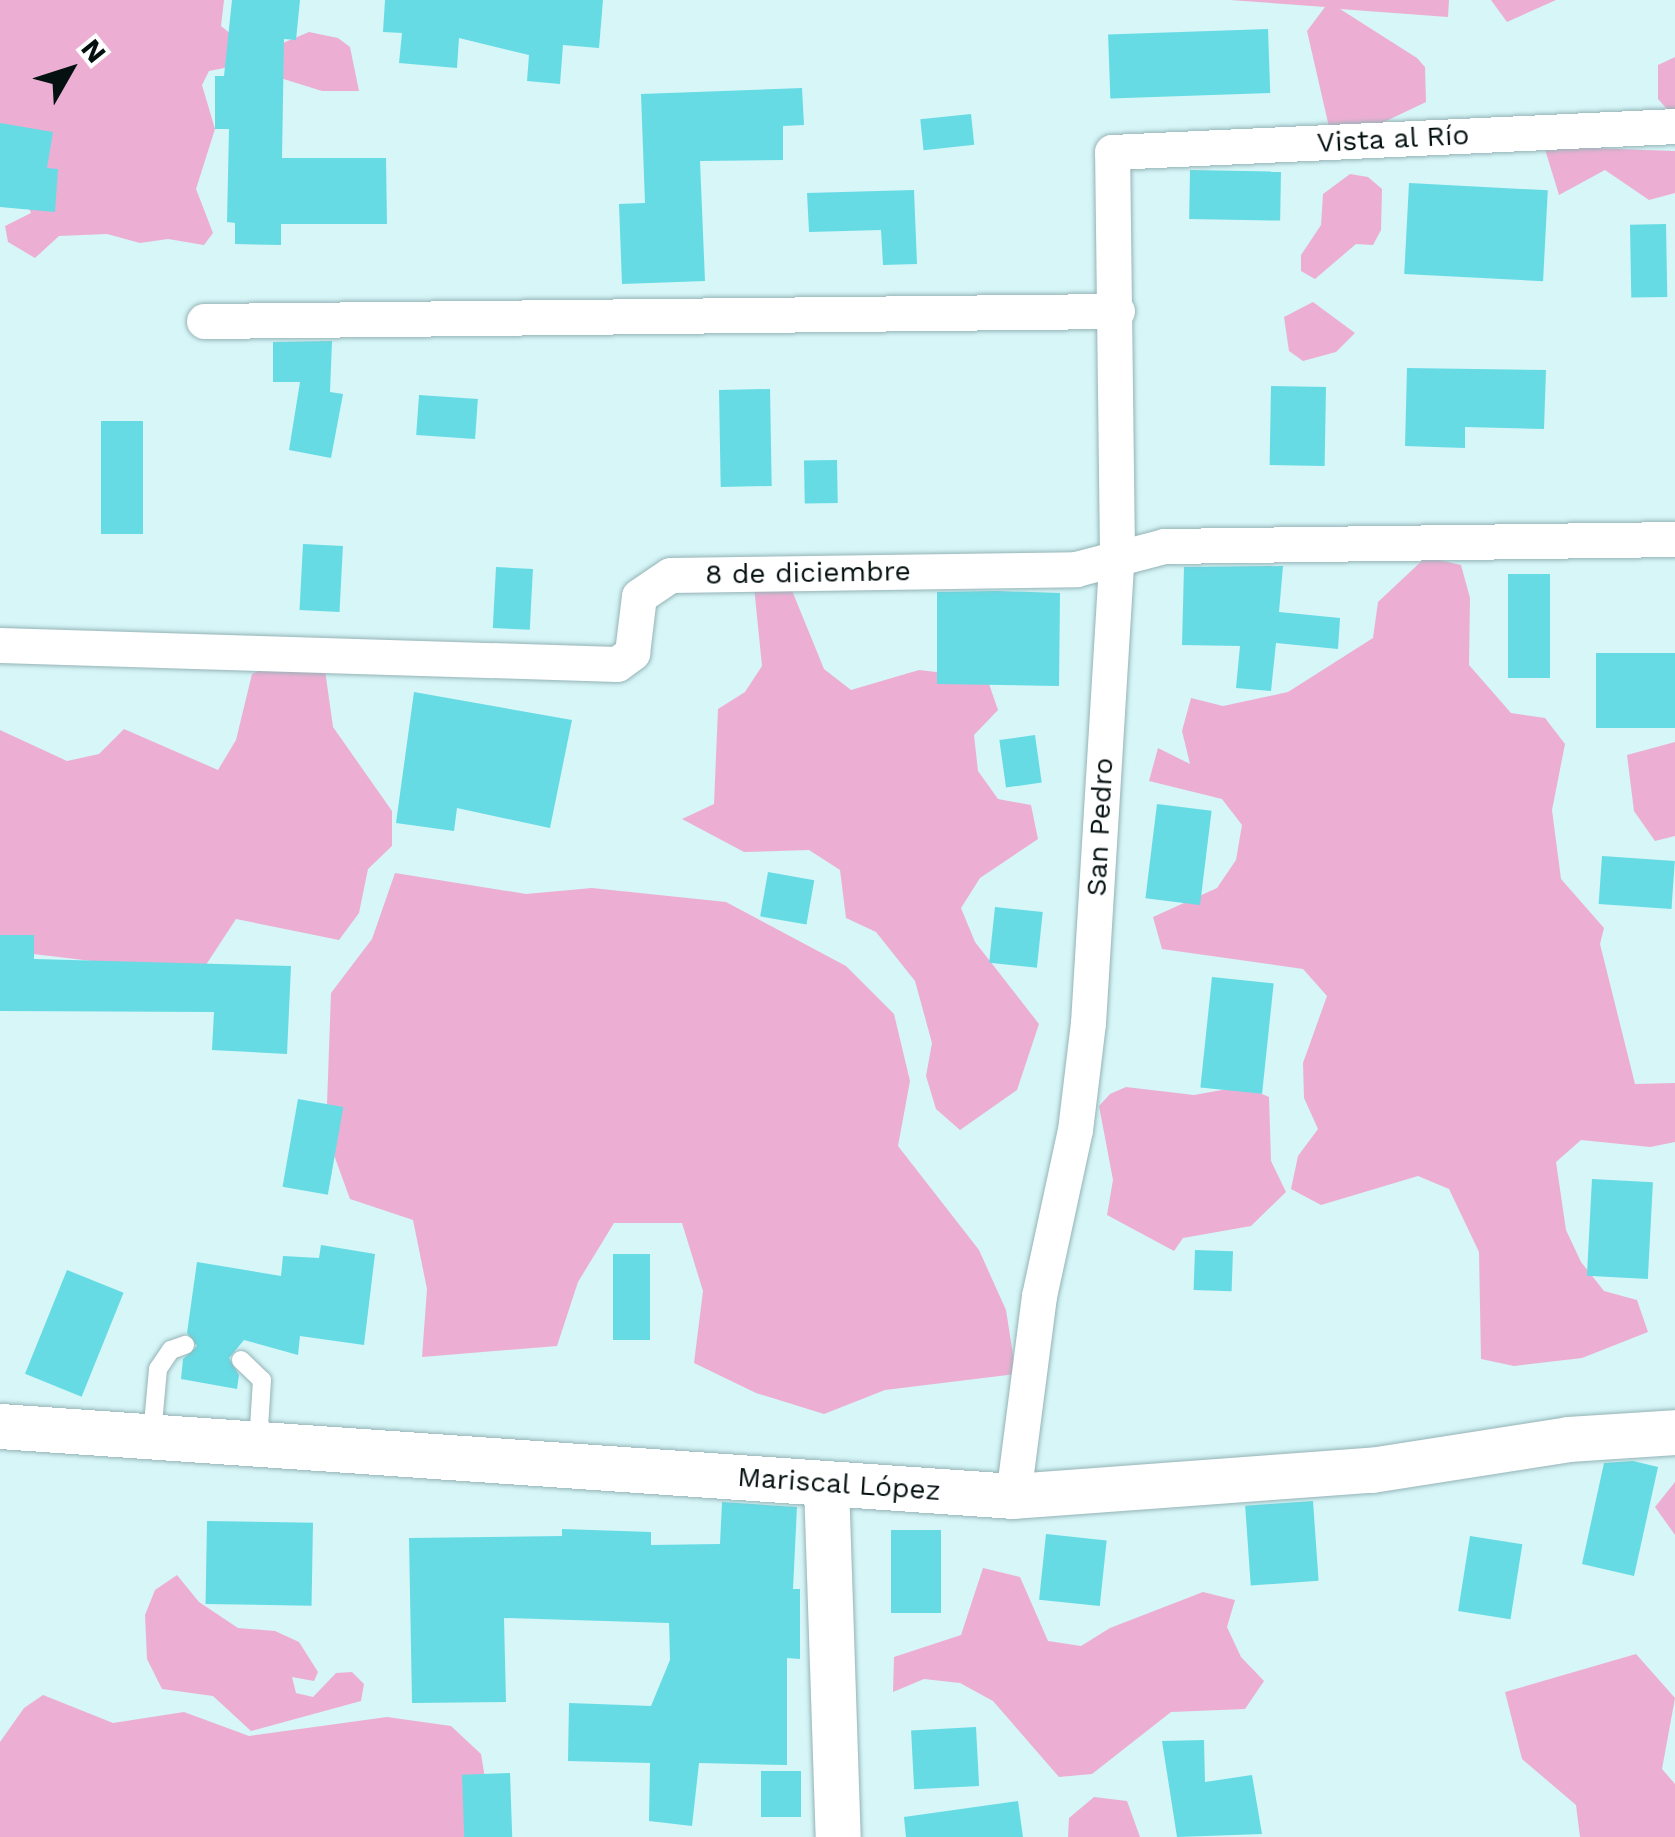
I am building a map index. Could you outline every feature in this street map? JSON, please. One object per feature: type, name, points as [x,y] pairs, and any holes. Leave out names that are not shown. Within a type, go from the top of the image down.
[{"type":"street","name":"Vista al Río","points":[[1112,152],[1675,126]]},
{"type":"street","name":"San Pedro","points":[[1013,1496],[1039,1296],[1075,1130],[1088,1024],[1117,554],[1117,311],[1112,152]]},
{"type":"street","points":[[204,321],[1117,311]]},
{"type":"street","name":"8 de diciembre","points":[[0,645],[616,664],[632,653],[639,596],[670,574],[1076,569],[1117,554],[1164,546],[1675,539]]},
{"type":"street","name":"Mariscal López","points":[[0,1426],[1013,1496],[1370,1470],[1568,1439],[1675,1432]]},
{"type":"street","points":[[826,1484],[838,1837]]},
{"type":"lane","points":[[152,1437],[158,1369],[171,1350],[185,1345]]},
{"type":"lane","points":[[242,1360],[262,1380],[258,1444]]},
{"type":"shaded area","points":[[0,0],[224,0],[221,26],[242,43],[271,48],[309,32],[338,38],[350,47],[359,91],[322,91],[239,65],[209,71],[202,85],[215,129],[196,189],[213,233],[204,245],[168,239],[140,243],[107,234],[59,236],[35,258],[8,242],[5,226],[31,213],[0,138]]},
{"type":"shaded area","points":[[1230,0],[1449,0],[1448,17],[1340,9],[1417,58],[1425,67],[1426,102],[1363,132],[1329,127],[1307,31],[1325,7]]},
{"type":"shaded area","points":[[1491,0],[1556,0],[1507,22]]},
{"type":"shaded area","points":[[1675,57],[1675,118],[1658,99],[1658,65]]},
{"type":"shaded area","points":[[1575,136],[1591,148],[1675,151],[1675,193],[1649,200],[1605,170],[1559,195],[1544,146]]},
{"type":"shaded area","points":[[1350,174],[1368,177],[1382,189],[1381,230],[1373,245],[1356,244],[1315,279],[1301,271],[1301,255],[1321,225],[1323,194]]},
{"type":"shaded area","points":[[1313,302],[1355,333],[1336,352],[1303,361],[1289,351],[1284,317]]},
{"type":"shaded area","points":[[1426,557],[1461,565],[1470,598],[1469,665],[1511,713],[1545,718],[1565,744],[1552,810],[1561,879],[1604,928],[1600,944],[1635,1084],[1675,1083],[1675,1142],[1650,1147],[1581,1140],[1556,1162],[1566,1230],[1581,1262],[1604,1291],[1637,1300],[1648,1332],[1582,1358],[1514,1366],[1481,1359],[1479,1252],[1449,1189],[1418,1176],[1321,1205],[1291,1189],[1298,1156],[1318,1129],[1304,1098],[1303,1063],[1327,996],[1303,969],[1162,949],[1153,917],[1217,888],[1236,860],[1242,825],[1222,799],[1149,781],[1158,748],[1190,764],[1182,731],[1191,698],[1223,706],[1288,692],[1373,638],[1378,602]]},
{"type":"shaded area","points":[[752,567],[784,571],[824,669],[851,690],[919,670],[987,678],[998,710],[974,735],[978,771],[998,799],[1031,805],[1038,839],[980,878],[961,908],[975,942],[1039,1024],[1017,1090],[960,1130],[936,1109],[926,1076],[932,1043],[915,981],[876,932],[846,918],[840,870],[809,850],[744,852],[682,819],[714,804],[718,709],[745,692],[762,666]]},
{"type":"shaded area","points":[[288,655],[324,663],[333,727],[392,811],[392,846],[368,869],[359,913],[339,940],[236,919],[200,974],[0,950],[0,730],[67,761],[99,754],[124,729],[218,770],[236,740],[252,674]]},
{"type":"shaded area","points":[[1675,742],[1675,836],[1655,841],[1634,811],[1627,755]]},
{"type":"shaded area","points":[[395,873],[526,894],[592,888],[726,902],[846,966],[894,1014],[910,1081],[898,1146],[979,1250],[1006,1310],[1016,1374],[885,1390],[824,1414],[756,1393],[694,1363],[703,1291],[682,1223],[614,1223],[578,1282],[557,1346],[422,1357],[427,1289],[413,1220],[350,1199],[326,1133],[331,993],[372,939]]},
{"type":"shaded area","points":[[1244,1086],[1269,1097],[1271,1161],[1286,1192],[1251,1226],[1183,1238],[1174,1251],[1107,1215],[1113,1180],[1099,1106],[1110,1094],[1126,1087],[1194,1095]]},
{"type":"shaded area","points":[[1675,1482],[1675,1535],[1655,1507]]},
{"type":"shaded area","points":[[983,1568],[1020,1577],[1048,1641],[1081,1646],[1110,1628],[1203,1592],[1235,1600],[1227,1627],[1241,1657],[1264,1681],[1245,1709],[1171,1712],[1092,1774],[1059,1777],[993,1701],[960,1683],[924,1679],[893,1692],[894,1657],[961,1635]]},
{"type":"shaded area","points":[[177,1575],[199,1602],[238,1628],[275,1631],[299,1642],[318,1672],[314,1681],[292,1677],[296,1693],[313,1697],[336,1673],[352,1672],[364,1684],[361,1701],[251,1731],[213,1696],[162,1689],[147,1659],[145,1615],[155,1590]]},
{"type":"shaded area","points":[[1636,1654],[1675,1698],[1662,1769],[1675,1784],[1675,1837],[1580,1837],[1576,1805],[1522,1759],[1505,1692]]},
{"type":"shaded area","points":[[43,1695],[113,1723],[184,1712],[249,1736],[387,1717],[451,1726],[481,1754],[492,1820],[486,1837],[0,1837],[0,1742],[24,1708]]},
{"type":"shaded area","points":[[1094,1797],[1127,1801],[1140,1837],[1068,1837],[1069,1818]]},
{"type":"building","points":[[232,0],[300,0],[296,40],[284,39],[282,158],[386,158],[387,224],[281,224],[281,245],[235,244],[235,223],[227,222],[229,129],[215,129],[215,76],[224,76]]},
{"type":"building","points":[[385,0],[603,0],[599,48],[563,45],[560,84],[527,81],[529,55],[459,38],[457,68],[399,63],[402,33],[383,32]]},
{"type":"building","points":[[1268,29],[1270,93],[1110,99],[1108,35]]},
{"type":"building","points":[[802,88],[804,125],[783,126],[783,160],[700,161],[705,281],[622,284],[619,204],[645,203],[641,94]]},
{"type":"building","points":[[971,114],[974,145],[924,150],[920,119]]},
{"type":"building","points":[[0,123],[53,132],[47,168],[58,169],[55,212],[0,207]]},
{"type":"building","points":[[1190,170],[1281,172],[1280,221],[1189,219]]},
{"type":"building","points":[[1409,183],[1548,190],[1543,281],[1404,274]]},
{"type":"building","points":[[914,190],[917,264],[883,265],[881,230],[809,232],[807,193]]},
{"type":"building","points":[[1666,224],[1667,297],[1631,298],[1630,225]]},
{"type":"building","points":[[332,341],[330,392],[343,394],[331,458],[289,450],[300,382],[273,382],[273,342]]},
{"type":"building","points":[[1407,368],[1546,370],[1544,429],[1465,427],[1465,448],[1405,446]]},
{"type":"building","points":[[1271,386],[1326,387],[1325,466],[1270,465]]},
{"type":"building","points":[[770,389],[772,486],[721,487],[719,390]]},
{"type":"building","points":[[419,395],[478,399],[475,439],[416,435]]},
{"type":"building","points":[[101,421],[143,421],[143,534],[101,534]]},
{"type":"building","points":[[837,460],[838,503],[805,504],[804,461]]},
{"type":"building","points":[[303,544],[343,546],[339,612],[300,610]]},
{"type":"building","points":[[1283,566],[1279,612],[1340,618],[1338,649],[1276,643],[1271,691],[1236,688],[1240,646],[1182,645],[1184,567]]},
{"type":"building","points":[[496,567],[533,569],[530,630],[493,628]]},
{"type":"building","points":[[1508,574],[1550,574],[1550,678],[1508,678]]},
{"type":"building","points":[[937,592],[1060,593],[1059,686],[937,684]]},
{"type":"building","points":[[1596,653],[1675,653],[1675,728],[1596,728]]},
{"type":"building","points":[[414,692],[572,720],[550,828],[457,808],[454,831],[396,823]]},
{"type":"building","points":[[1035,735],[1042,783],[1006,788],[999,740]]},
{"type":"building","points":[[1157,804],[1212,811],[1200,905],[1145,898]]},
{"type":"building","points":[[1602,856],[1675,861],[1671,909],[1599,904]]},
{"type":"building","points":[[768,872],[814,880],[806,924],[760,916]]},
{"type":"building","points":[[995,907],[1043,912],[1037,968],[989,963]]},
{"type":"building","points":[[0,935],[34,935],[34,959],[291,966],[287,1054],[212,1050],[214,1012],[0,1011]]},
{"type":"building","points":[[1212,977],[1274,983],[1262,1094],[1200,1087]]},
{"type":"building","points":[[298,1099],[343,1107],[328,1195],[283,1187]]},
{"type":"building","points":[[1592,1179],[1653,1182],[1648,1279],[1587,1276]]},
{"type":"building","points":[[321,1245],[375,1254],[364,1345],[300,1336],[298,1355],[244,1340],[229,1358],[239,1375],[237,1389],[181,1379],[183,1359],[197,1346],[187,1333],[197,1262],[281,1276],[283,1256],[319,1258]]},
{"type":"building","points":[[1195,1250],[1233,1251],[1232,1291],[1194,1290]]},
{"type":"building","points":[[613,1254],[650,1254],[650,1340],[613,1340]]},
{"type":"building","points":[[67,1270],[124,1293],[82,1397],[25,1374]]},
{"type":"building","points":[[1633,1461],[1658,1467],[1634,1576],[1582,1564],[1604,1463]]},
{"type":"building","points":[[1313,1501],[1319,1581],[1251,1586],[1245,1506]]},
{"type":"building","points":[[722,1502],[797,1507],[793,1589],[800,1589],[800,1659],[787,1658],[787,1765],[699,1763],[692,1826],[649,1821],[650,1763],[568,1761],[569,1703],[651,1706],[670,1660],[669,1623],[504,1618],[506,1702],[412,1703],[409,1538],[562,1536],[562,1529],[651,1532],[651,1545],[720,1544]]},
{"type":"building","points":[[207,1521],[313,1523],[312,1606],[206,1604]]},
{"type":"building","points":[[891,1530],[941,1530],[941,1613],[891,1613]]},
{"type":"building","points":[[1046,1534],[1107,1540],[1100,1606],[1039,1600]]},
{"type":"building","points":[[1470,1536],[1522,1544],[1510,1619],[1458,1611]]},
{"type":"building","points":[[976,1727],[979,1786],[914,1789],[911,1730]]},
{"type":"building","points":[[1204,1740],[1205,1782],[1252,1775],[1262,1834],[1177,1837],[1162,1741]]},
{"type":"building","points":[[761,1771],[801,1771],[801,1817],[761,1817]]},
{"type":"building","points":[[510,1773],[512,1837],[464,1837],[462,1775]]},
{"type":"building","points":[[1018,1801],[1023,1837],[906,1837],[904,1817]]}]
